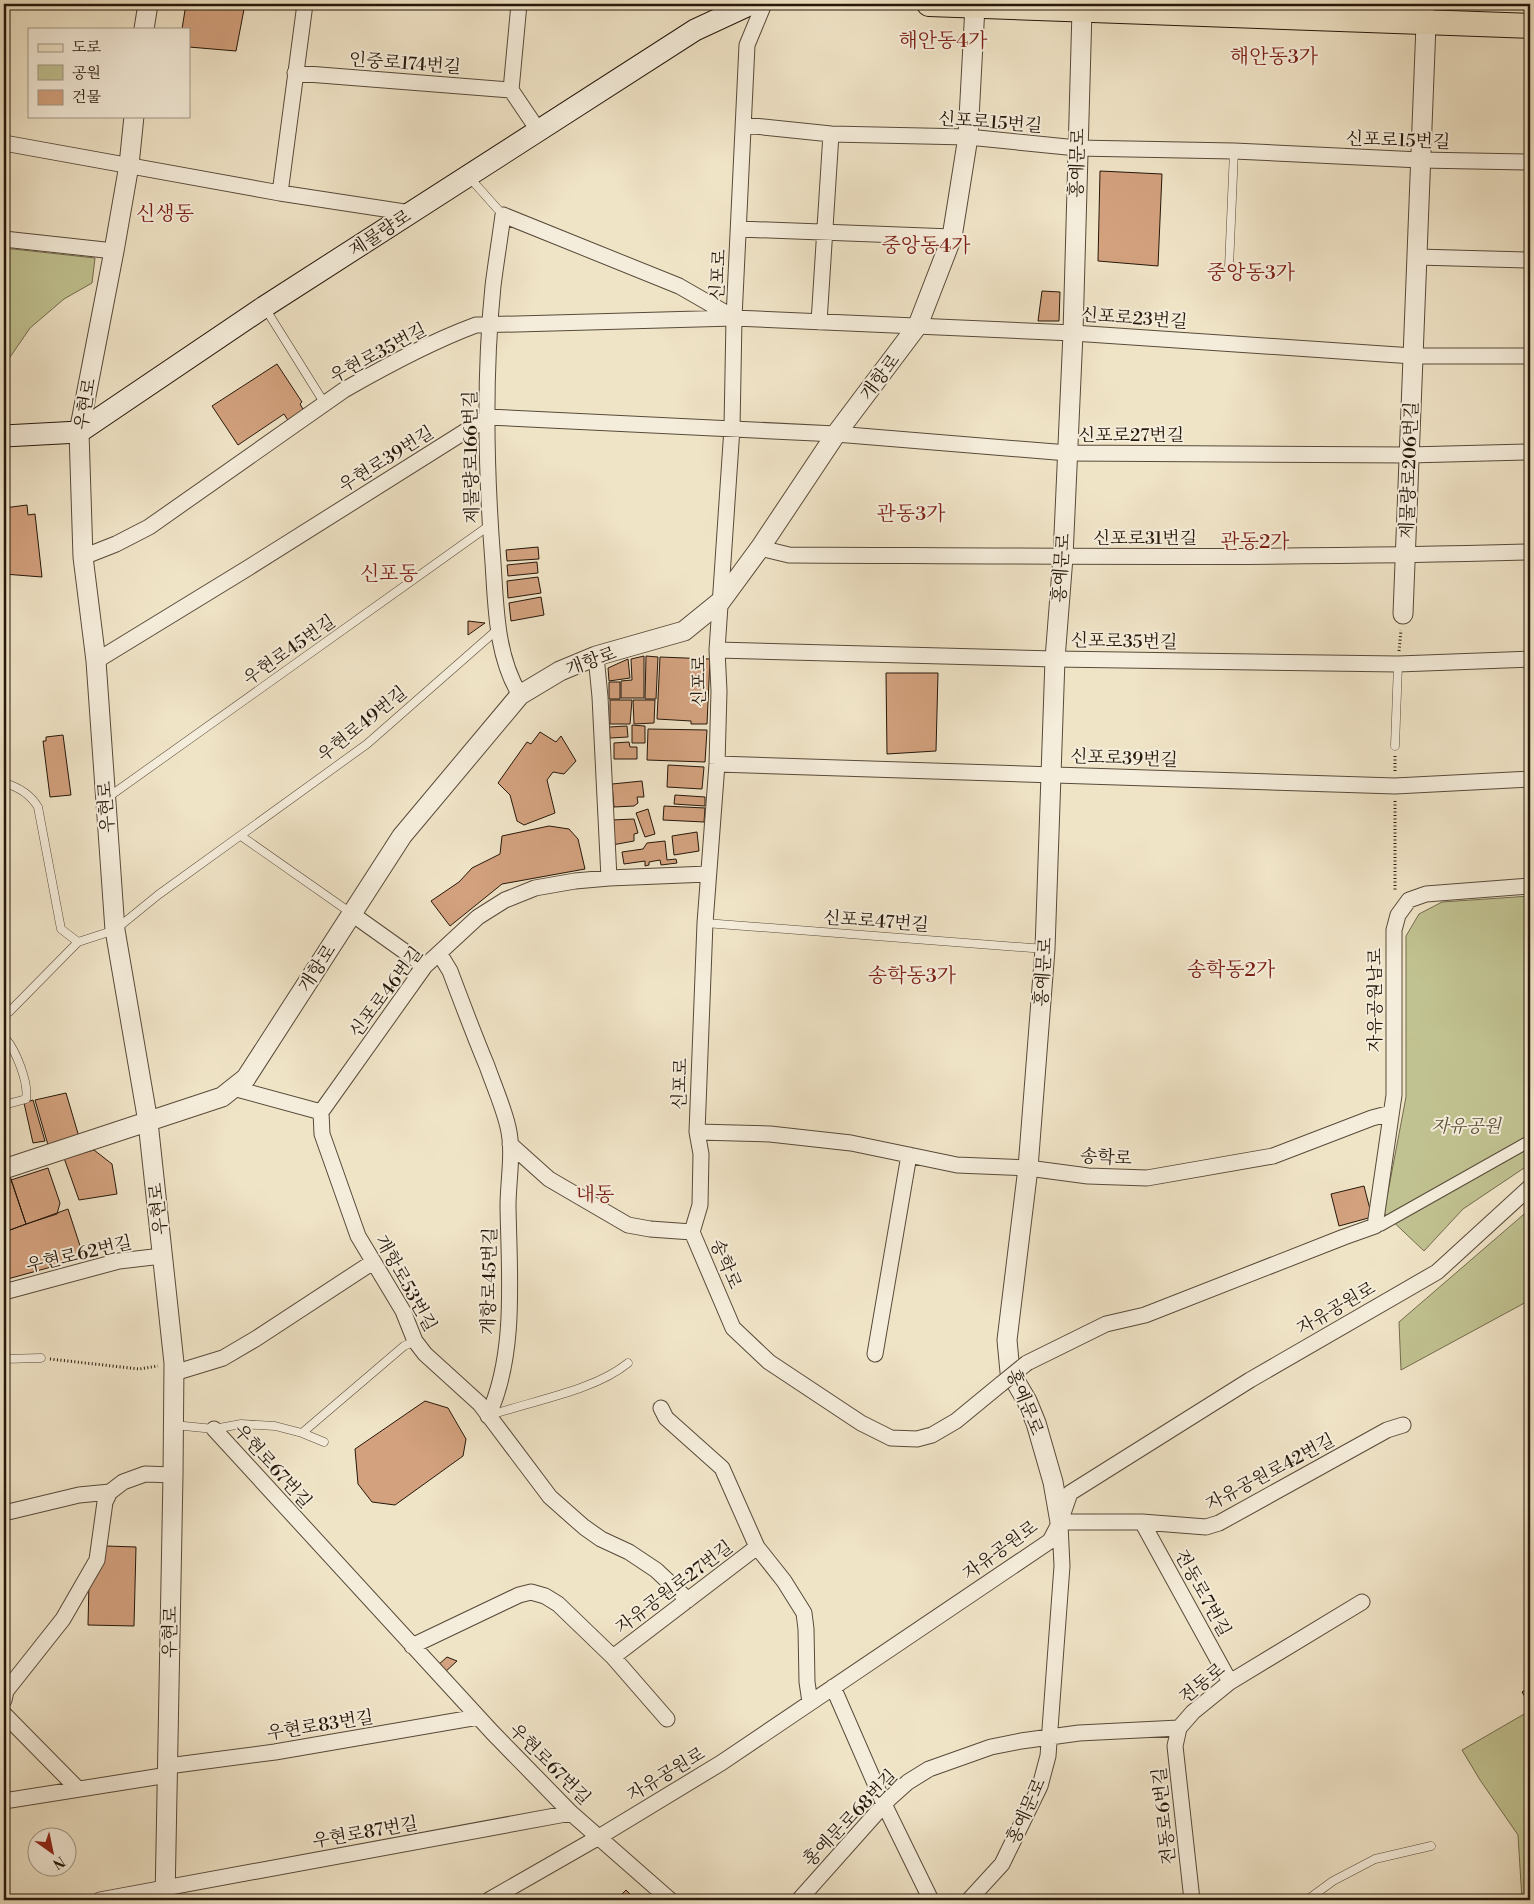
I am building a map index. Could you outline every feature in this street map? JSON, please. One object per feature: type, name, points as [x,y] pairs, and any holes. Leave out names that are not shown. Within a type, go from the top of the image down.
[{"type":"main road","name":"제물량로","points":[[79,432],[264,308],[695,30],[751,4]]},
{"type":"main road","points":[[929,4],[1426,14],[1530,26]]},
{"type":"main road","points":[[4,436],[79,432]]},
{"type":"street","points":[[144,28],[148,4]]},
{"type":"street","points":[[280,193],[305,4]]},
{"type":"street","points":[[519,4],[511,90],[538,130]]},
{"type":"street","name":"신포로","points":[[697,1132],[705,923],[717,764],[719,690],[717,650],[732,428],[734,318],[747,45],[764,4]]},
{"type":"street","name":"개항로","points":[[4,1169],[222,1097],[246,1078],[402,836],[520,695],[560,671],[596,656],[684,631],[720,602],[760,548],[836,434],[918,325],[952,237],[968,138],[975,6]]},
{"type":"street","name":"홍예문로","points":[[969,1900],[1002,1864],[1040,1786],[1048,1756],[1062,1566],[1060,1522],[1053,1482],[1036,1423],[1027,1401],[1010,1372],[1007,1340],[1028,1168],[1045,949],[1055,659],[1068,453],[1073,333],[1082,7]]},
{"type":"street","name":"제물량로206번길","points":[[1403,614],[1426,14]]},
{"type":"street","name":"인중로174번길","points":[[295,74],[511,90]]},
{"type":"street","name":"우현로","points":[[134,118],[129,165],[114,251],[79,432],[83,557],[96,661],[115,930],[148,1122],[174,1368],[165,1894]]},
{"type":"street","name":"신포로15번길","points":[[744,125],[831,134],[968,138],[1078,148],[1234,151],[1420,160],[1530,162]]},
{"type":"street","points":[[819,322],[831,134]]},
{"type":"street","points":[[4,143],[280,193],[411,213]]},
{"type":"street","points":[[503,215],[679,286],[734,318]]},
{"type":"street","name":"제물량로166번길","points":[[503,215],[493,285],[490,324],[488,417],[490,525],[498,629],[511,681],[520,695]]},
{"type":"street","name":"신포로","points":[[739,229],[952,237]]},
{"type":"street","points":[[4,239],[114,251]]},
{"type":"street","points":[[1417,257],[1530,260]]},
{"type":"street","name":"신포로23번길","points":[[734,318],[1073,333],[1413,356],[1530,356]]},
{"type":"street","name":"우현로35번길","points":[[83,557],[116,544],[149,526],[325,404],[369,376],[476,325],[734,318]]},
{"type":"street","points":[[488,417],[732,428]]},
{"type":"street","name":"우현로39번길","points":[[96,661],[488,417]]},
{"type":"street","name":"신포로27번길","points":[[732,428],[836,434],[1068,453],[1409,455],[1530,452]]},
{"type":"street","name":"신포로31번길","points":[[760,548],[789,555],[1062,557],[1405,556],[1530,552]]},
{"type":"street","name":"신포로35번길","points":[[717,650],[1055,659],[1398,664],[1530,659]]},
{"type":"street","points":[[596,656],[600,697],[609,878]]},
{"type":"street","name":"신포로39번길","points":[[717,764],[1395,786],[1530,779]]},
{"type":"street","name":"신포로46번길","points":[[321,1112],[425,966],[478,918],[505,900],[535,888],[609,878],[708,874]]},
{"type":"street","points":[[1398,915],[1409,900],[1426,894],[1530,886]]},
{"type":"street","points":[[352,914],[425,966]]},
{"type":"street","name":"자유공원남로","points":[[1375,1226],[1394,1095],[1394,930],[1398,915]]},
{"type":"street","name":"개항로45번길","points":[[439,953],[450,971],[500,1100],[508,1128],[510,1144],[508,1205],[510,1297],[508,1333],[497,1397],[488,1416]]},
{"type":"street","points":[[233,1088],[321,1112]]},
{"type":"street","name":"개항로53번길","points":[[321,1112],[322,1134],[358,1236],[404,1311],[415,1341],[425,1354],[480,1404],[550,1497],[584,1527],[601,1539],[629,1552],[656,1570],[688,1600]]},
{"type":"street","name":"송학로","points":[[1375,1226],[1145,1315],[1106,1324],[1027,1363],[956,1421],[932,1435],[917,1439],[891,1438],[861,1423],[769,1362],[733,1328],[692,1232],[700,1205],[702,1154],[697,1132],[770,1134],[851,1143],[957,1164],[1028,1168],[1088,1176],[1147,1178],[1273,1156],[1372,1118],[1391,1114]]},
{"type":"street","points":[[1375,1226],[1381,1225],[1530,1141]]},
{"type":"street","points":[[510,1144],[549,1179],[628,1225],[650,1229],[692,1232]]},
{"type":"street","points":[[875,1354],[909,1155]]},
{"type":"street","name":"자유공원로","points":[[489,1900],[599,1837],[721,1763],[1050,1541],[1060,1522],[1070,1493],[1250,1380],[1437,1272],[1530,1187]]},
{"type":"street","name":"우현로62번길","points":[[4,1292],[119,1262],[162,1256]]},
{"type":"street","points":[[174,1368],[223,1358],[373,1262]]},
{"type":"street","name":"자유공원로27번길","points":[[661,1408],[666,1418],[722,1468],[757,1548],[784,1581],[804,1613],[807,1682],[810,1702]]},
{"type":"street","name":"자유공원로42번길","points":[[1060,1522],[1142,1522],[1206,1527],[1219,1523],[1387,1430],[1403,1424]]},
{"type":"street","name":"우현로67번길","points":[[214,1429],[478,1717],[571,1813],[670,1900]]},
{"type":"street","points":[[5,1693],[63,1619],[97,1560],[106,1502],[110,1492],[123,1482],[145,1474],[173,1475]]},
{"type":"street","points":[[4,1513],[79,1495],[110,1492]]},
{"type":"street","name":"전동로7번길","points":[[1142,1522],[1230,1682]]},
{"type":"street","name":"자유공원로27번길","points":[[613,1657],[757,1548]]},
{"type":"street","points":[[412,1646],[519,1595],[531,1592],[545,1596],[558,1604],[613,1657],[667,1719]]},
{"type":"street","name":"전동로","points":[[1049,1737],[1079,1733],[1179,1728],[1193,1712],[1230,1682],[1362,1602]]},
{"type":"street","points":[[833,1687],[884,1804],[932,1900]]},
{"type":"street","points":[[4,1714],[78,1789]]},
{"type":"street","name":"우현로83번길","points":[[4,1801],[478,1717]]},
{"type":"street","name":"전동로6번길","points":[[1179,1728],[1175,1746],[1192,1900]]},
{"type":"street","name":"홍예문로68번길","points":[[799,1900],[884,1804],[908,1782],[929,1770],[991,1747],[1049,1737]]},
{"type":"street","name":"우현로87번길","points":[[100,1900],[165,1894],[571,1813]]},
{"type":"lane","points":[[1229,267],[1234,151]]},
{"type":"lane","points":[[469,176],[503,215]]},
{"type":"lane","points":[[264,308],[325,404]]},
{"type":"lane","name":"우현로45번길","points":[[105,800],[490,525]]},
{"type":"lane","name":"우현로49번길","points":[[115,930],[158,895],[367,744],[498,629]]},
{"type":"lane","points":[[1395,746],[1398,664]]},
{"type":"lane","points":[[4,783],[22,790],[32,798],[38,807],[61,928],[78,942]]},
{"type":"lane","points":[[240,836],[352,914]]},
{"type":"lane","name":"신포로47번길","points":[[705,923],[1045,949]]},
{"type":"lane","points":[[4,1014],[9,1012],[78,942],[115,930]]},
{"type":"lane","points":[[4,1040],[6,1039],[12,1046],[25,1081],[27,1093],[26,1099],[4,1105]]},
{"type":"lane","points":[[302,1433],[404,1346],[415,1341]]},
{"type":"lane","points":[[4,1359],[41,1358]]},
{"type":"lane","points":[[488,1416],[578,1388],[614,1374],[628,1362]]},
{"type":"lane","points":[[214,1429],[241,1424],[275,1426],[302,1433],[324,1442]]},
{"type":"lane","name":"우현로67번길","points":[[174,1425],[214,1429]]},
{"type":"lane","points":[[1306,1900],[1333,1881],[1375,1859],[1431,1846]]},
{"type":"path","points":[[1398,664],[1403,614]]},
{"type":"path","points":[[1395,746],[1395,891],[1398,915]]},
{"type":"path","points":[[41,1358],[139,1369],[174,1368]]},
{"type":"green space","points":[[4,248],[95,258],[92,283],[64,299],[30,328],[6,363],[4,363]]},
{"type":"green space","name":"자유공원","points":[[1530,896],[1530,1164],[1463,1209],[1424,1251],[1384,1213],[1406,1097],[1406,936],[1419,914],[1442,902]]},
{"type":"green space","points":[[1530,1209],[1530,1300],[1401,1370],[1399,1322]]},
{"type":"green space","points":[[1526,1713],[1530,1720],[1530,1900],[1522,1900],[1518,1835],[1462,1750]]},
{"type":"building","points":[[186,4],[245,4],[236,51],[190,47],[190,28],[182,28]]},
{"type":"building","points":[[1100,171],[1162,174],[1158,266],[1098,261]]},
{"type":"building","points":[[1042,291],[1060,292],[1059,321],[1038,321]]},
{"type":"building","points":[[277,364],[302,402],[300,404],[304,411],[289,422],[284,414],[238,445],[212,406]]},
{"type":"building","points":[[27,505],[28,515],[35,514],[42,577],[4,574],[4,508]]},
{"type":"building","points":[[538,547],[539,559],[507,561],[506,550]]},
{"type":"building","points":[[537,562],[538,573],[508,576],[507,565]]},
{"type":"building","points":[[538,577],[541,593],[508,598],[507,581]]},
{"type":"building","points":[[541,597],[544,615],[511,621],[509,603]]},
{"type":"building","points":[[468,621],[485,623],[468,635]]},
{"type":"building","points":[[644,656],[644,698],[621,698],[621,681],[632,680],[631,659]]},
{"type":"building","points":[[646,656],[658,657],[656,699],[645,699]]},
{"type":"building","points":[[660,657],[710,659],[707,724],[691,724],[691,721],[657,719]]},
{"type":"building","points":[[628,659],[630,678],[609,681],[608,668]]},
{"type":"building","points":[[886,673],[938,673],[936,751],[887,754]]},
{"type":"building","points":[[609,682],[620,682],[620,699],[609,699]]},
{"type":"building","points":[[610,700],[632,700],[630,724],[610,724]]},
{"type":"building","points":[[633,700],[655,700],[654,723],[634,724]]},
{"type":"building","points":[[632,725],[645,726],[645,743],[632,743]]},
{"type":"building","points":[[627,726],[628,737],[610,738],[609,727]]},
{"type":"building","points":[[648,729],[707,730],[705,762],[647,760]]},
{"type":"building","points":[[540,732],[556,742],[561,736],[576,761],[564,774],[553,772],[547,780],[555,813],[524,825],[517,821],[510,795],[498,783],[527,742],[531,744]]},
{"type":"building","points":[[63,735],[71,795],[50,797],[43,741],[46,741],[46,737]]},
{"type":"building","points":[[629,742],[630,747],[637,747],[637,759],[614,759],[614,743]]},
{"type":"building","points":[[668,765],[704,767],[702,789],[667,787]]},
{"type":"building","points":[[642,781],[644,797],[637,797],[638,803],[634,806],[614,807],[612,784]]},
{"type":"building","points":[[675,795],[705,797],[705,806],[674,804]]},
{"type":"building","points":[[664,806],[705,808],[704,822],[663,820]]},
{"type":"building","points":[[648,809],[655,834],[645,837],[636,813]]},
{"type":"building","points":[[634,819],[638,833],[634,834],[634,841],[612,845],[612,820]]},
{"type":"building","points":[[549,826],[569,829],[578,839],[585,869],[502,884],[450,926],[431,901],[459,882],[472,868],[500,854],[502,836]]},
{"type":"building","points":[[697,832],[699,851],[674,855],[672,836]]},
{"type":"building","points":[[665,841],[667,860],[676,859],[677,863],[661,865],[660,860],[649,862],[649,865],[645,866],[645,861],[624,864],[622,852],[643,849],[647,843]]},
{"type":"building","points":[[66,1093],[79,1137],[48,1145],[35,1100]]},
{"type":"building","points":[[33,1100],[45,1141],[33,1143],[24,1103]]},
{"type":"building","points":[[94,1150],[112,1164],[117,1194],[79,1200],[64,1158]]},
{"type":"building","points":[[48,1168],[60,1203],[57,1214],[26,1224],[11,1180]]},
{"type":"building","points":[[10,1176],[26,1224],[10,1230],[4,1214],[4,1178]]},
{"type":"building","points":[[1364,1186],[1372,1217],[1339,1226],[1331,1194]]},
{"type":"building","points":[[68,1209],[84,1258],[4,1280],[4,1214],[10,1230]]},
{"type":"building","points":[[425,1401],[448,1408],[466,1439],[463,1456],[395,1505],[372,1502],[358,1484],[355,1449]]},
{"type":"building","points":[[106,1546],[136,1547],[134,1626],[88,1625],[89,1582]]},
{"type":"building","points":[[447,1657],[457,1661],[444,1673],[437,1666]]},
{"type":"building","points":[[1530,1687],[1530,1705],[1522,1692]]},
{"type":"building","points":[[626,1890],[636,1900],[616,1900]]},
{"type":"district","name":"해안동4가","points":[[943,40]]},
{"type":"district","name":"해안동3가","points":[[1274,56]]},
{"type":"district","name":"신생동","points":[[165,213]]},
{"type":"district","name":"중앙동4가","points":[[926,245]]},
{"type":"district","name":"중앙동3가","points":[[1251,272]]},
{"type":"district","name":"관동3가","points":[[911,513]]},
{"type":"district","name":"관동2가","points":[[1255,541]]},
{"type":"district","name":"신포동","points":[[389,573]]},
{"type":"district","name":"송학동2가","points":[[1231,969]]},
{"type":"district","name":"송학동3가","points":[[912,975]]},
{"type":"district","name":"내동","points":[[595,1194]]}]
